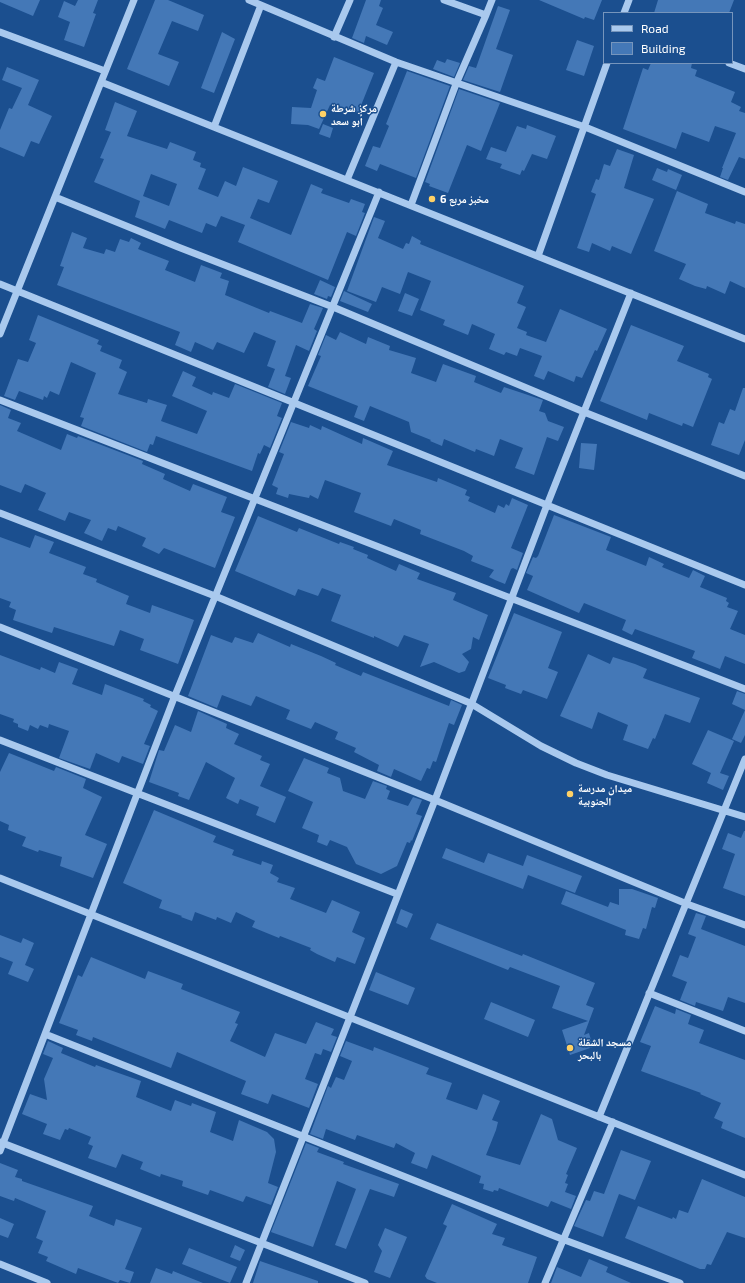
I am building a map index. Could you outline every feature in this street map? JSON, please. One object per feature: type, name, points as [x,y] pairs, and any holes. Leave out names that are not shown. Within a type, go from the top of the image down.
[{"type":"street","points":[[0,334],[134,0]]},
{"type":"street","points":[[248,0],[396,62],[456,84],[585,127],[745,192]]},
{"type":"street","points":[[334,37],[350,0]]},
{"type":"street","points":[[444,0],[486,15]]},
{"type":"street","points":[[411,205],[456,84],[492,0]]},
{"type":"street","points":[[624,12],[629,0]]},
{"type":"street","points":[[214,126],[261,5]]},
{"type":"street","points":[[0,32],[106,72]]},
{"type":"street","points":[[347,180],[396,62]]},
{"type":"street","points":[[538,256],[607,64]]},
{"type":"street","points":[[732,64],[745,69]]},
{"type":"street","points":[[101,82],[745,339]]},
{"type":"street","points":[[0,1151],[2,1142],[174,698],[256,499],[379,192]]},
{"type":"street","points":[[55,197],[178,247],[333,307],[584,412],[745,476]]},
{"type":"street","points":[[0,284],[745,585]]},
{"type":"street","points":[[246,1283],[435,800],[470,703],[547,505],[631,293]]},
{"type":"street","points":[[0,400],[745,689]]},
{"type":"street","points":[[0,512],[216,596],[470,703],[540,746],[576,763],[648,788],[745,817]]},
{"type":"street","points":[[0,627],[174,698],[435,800],[687,904],[745,925]]},
{"type":"street","points":[[0,740],[397,894]]},
{"type":"street","points":[[599,1117],[745,759]]},
{"type":"street","points":[[0,878],[745,1175]]},
{"type":"street","points":[[649,993],[745,1031]]},
{"type":"street","points":[[45,1034],[562,1239],[680,1283]]},
{"type":"street","points":[[545,1283],[562,1239],[613,1122]]},
{"type":"street","points":[[2,1142],[263,1242],[365,1283]]},
{"type":"street","points":[[0,1264],[47,1283]]},
{"type":"building","points":[[0,0],[40,0],[33,16],[0,2]]},
{"type":"building","points":[[78,0],[98,0],[93,13],[96,14],[84,47],[64,40],[70,22],[58,17],[64,1],[75,6]]},
{"type":"building","points":[[155,0],[168,0],[204,15],[198,31],[172,21],[158,54],[179,62],[169,86],[127,69]]},
{"type":"building","points":[[366,0],[381,0],[379,6],[383,8],[376,25],[393,32],[387,45],[366,36],[364,43],[352,38]]},
{"type":"building","points":[[539,0],[602,0],[594,20],[585,17],[584,19]]},
{"type":"building","points":[[658,0],[734,0],[729,12],[654,12]]},
{"type":"building","points":[[498,6],[510,10],[496,49],[513,55],[500,92],[463,80],[469,66],[476,68]]},
{"type":"building","points":[[222,32],[235,39],[214,93],[201,88]]},
{"type":"building","points":[[577,40],[594,46],[584,76],[566,70]]},
{"type":"building","points":[[334,57],[374,73],[358,113],[336,105],[336,107],[330,105],[319,129],[308,125],[291,124],[292,107],[311,108],[317,90],[313,88],[317,78],[325,81]]},
{"type":"building","points":[[447,59],[460,63],[454,77],[433,69],[437,60],[445,63]]},
{"type":"building","points":[[651,64],[692,64],[691,68],[697,70],[695,76],[735,92],[731,102],[741,107],[739,111],[745,113],[745,159],[739,157],[728,180],[720,177],[736,133],[715,126],[709,142],[682,132],[676,149],[623,129],[643,68],[648,70]]},
{"type":"building","points":[[7,67],[39,80],[28,105],[52,116],[39,144],[31,141],[24,157],[0,147],[0,130],[9,108],[12,109],[22,88],[2,80]]},
{"type":"building","points":[[407,71],[450,86],[416,178],[380,164],[377,171],[365,166],[373,146],[380,148],[389,126],[386,124]]},
{"type":"building","points":[[459,89],[500,103],[481,151],[467,145],[448,193],[429,186],[430,184],[425,182]]},
{"type":"building","points":[[115,102],[137,111],[127,136],[167,149],[170,142],[196,152],[193,160],[201,163],[200,167],[206,169],[198,189],[218,197],[225,181],[236,186],[243,167],[278,181],[269,203],[258,199],[250,218],[291,235],[311,184],[323,189],[321,193],[349,203],[351,199],[365,204],[362,212],[365,213],[356,236],[347,232],[328,280],[238,242],[245,225],[221,216],[216,227],[206,223],[202,233],[169,220],[165,229],[135,217],[140,201],[94,182],[104,159],[100,158],[111,132],[105,130]],"holes":[[[151,174],[177,184],[169,206],[143,196]]]},
{"type":"building","points":[[323,124],[333,128],[330,138],[319,134]]},
{"type":"building","points":[[527,125],[556,136],[547,159],[532,154],[524,171],[522,170],[520,175],[500,168],[502,164],[486,159],[491,147],[506,152],[517,126],[526,129]]},
{"type":"building","points":[[617,149],[634,155],[624,188],[654,199],[631,254],[612,246],[610,251],[592,243],[589,252],[577,248],[596,194],[591,192],[596,179],[599,180],[604,164],[610,166]]},
{"type":"building","points":[[657,168],[667,172],[668,169],[682,175],[676,190],[652,180]]},
{"type":"building","points":[[677,191],[708,204],[705,213],[735,224],[736,221],[745,224],[745,288],[730,281],[725,294],[707,286],[706,289],[695,286],[679,279],[686,264],[654,251]]},
{"type":"building","points":[[374,217],[385,221],[378,238],[403,249],[406,243],[409,244],[412,236],[421,241],[420,244],[524,286],[517,303],[526,307],[517,328],[527,332],[526,335],[546,342],[560,309],[607,329],[582,378],[576,376],[574,382],[548,371],[544,380],[534,376],[542,356],[520,348],[517,356],[506,352],[504,355],[489,349],[495,334],[472,324],[468,335],[443,325],[445,320],[420,310],[431,281],[408,272],[400,294],[382,287],[376,302],[347,291]]},
{"type":"building","points":[[72,232],[87,238],[83,248],[104,254],[106,249],[115,252],[120,239],[129,242],[131,238],[141,243],[138,249],[169,261],[165,270],[195,282],[201,265],[222,273],[220,278],[229,281],[225,295],[269,313],[270,311],[302,323],[310,304],[323,308],[314,329],[317,331],[309,351],[296,345],[285,376],[291,378],[285,394],[268,387],[275,369],[267,366],[276,341],[254,332],[244,353],[217,342],[213,350],[195,342],[191,352],[175,345],[180,332],[57,285],[64,267],[60,266]]},
{"type":"building","points":[[320,280],[335,287],[331,297],[328,296],[327,299],[314,294]]},
{"type":"building","points":[[344,291],[372,304],[368,312],[340,301]]},
{"type":"building","points":[[405,293],[419,299],[412,316],[398,311]]},
{"type":"building","points":[[38,315],[99,340],[97,344],[102,346],[100,351],[122,360],[119,368],[127,372],[118,394],[147,403],[148,399],[167,405],[161,421],[197,434],[207,411],[172,396],[183,371],[196,377],[192,386],[212,395],[213,392],[229,398],[235,384],[282,403],[277,416],[282,418],[270,448],[264,445],[260,454],[258,453],[252,471],[156,436],[153,445],[150,444],[147,452],[81,426],[84,418],[80,417],[96,373],[71,362],[59,395],[50,391],[47,398],[44,396],[43,400],[19,391],[15,400],[4,396],[18,359],[28,362],[36,343],[29,340]]},
{"type":"building","points":[[631,325],[684,346],[677,361],[709,374],[708,377],[712,379],[693,427],[683,423],[682,426],[649,413],[647,420],[600,401]]},
{"type":"building","points":[[340,332],[366,344],[368,337],[390,346],[389,350],[416,358],[411,373],[436,382],[443,364],[476,376],[474,382],[501,393],[504,387],[543,400],[539,411],[545,413],[548,421],[564,427],[558,441],[547,437],[534,475],[515,468],[523,448],[500,439],[494,456],[476,449],[475,452],[444,439],[442,446],[411,432],[409,422],[370,406],[364,421],[354,417],[358,406],[308,386],[321,356],[318,355],[326,335],[336,340]]},
{"type":"building","points":[[743,388],[745,388],[745,440],[739,455],[711,445],[719,422],[724,424],[730,409],[735,411]]},
{"type":"building","points":[[0,405],[11,410],[8,418],[21,423],[17,431],[61,450],[67,434],[77,438],[78,436],[143,461],[142,464],[165,474],[163,479],[190,491],[193,484],[227,497],[221,512],[235,517],[215,568],[164,548],[159,554],[142,546],[146,538],[118,526],[116,531],[108,528],[102,541],[84,533],[91,520],[69,512],[65,521],[38,510],[46,493],[25,484],[21,493],[0,485]]},
{"type":"building","points":[[291,422],[309,428],[310,425],[321,430],[322,426],[362,444],[363,438],[393,451],[387,465],[437,482],[438,478],[467,490],[465,495],[470,497],[468,501],[495,513],[498,505],[504,508],[506,504],[509,506],[512,498],[528,505],[511,548],[523,553],[517,570],[513,568],[511,569],[505,584],[495,580],[489,577],[494,570],[471,561],[473,556],[464,551],[420,534],[421,530],[394,519],[391,526],[354,512],[361,493],[325,480],[318,499],[310,495],[309,498],[289,494],[288,498],[276,494],[278,488],[272,485],[284,454],[279,452]]},
{"type":"building","points":[[581,443],[597,444],[594,470],[579,468]]},
{"type":"building","points":[[554,515],[611,537],[606,550],[646,566],[649,557],[664,564],[662,567],[689,578],[693,570],[705,576],[700,587],[727,598],[726,601],[729,603],[727,607],[738,611],[730,629],[745,635],[745,664],[725,656],[720,669],[692,658],[695,651],[635,629],[632,635],[622,630],[626,620],[584,603],[579,613],[527,590],[533,576],[526,573],[533,557],[536,558],[538,556]]},
{"type":"building","points":[[258,516],[297,532],[299,528],[339,544],[340,542],[354,547],[353,549],[368,555],[367,558],[396,571],[399,564],[420,573],[417,579],[456,593],[453,600],[488,615],[479,640],[473,637],[471,649],[462,654],[469,662],[465,671],[459,673],[434,662],[420,667],[429,644],[404,635],[398,647],[374,636],[374,638],[331,621],[341,595],[322,588],[318,596],[298,589],[295,596],[235,571]]},
{"type":"building","points":[[35,535],[54,542],[49,553],[86,567],[83,574],[97,579],[96,582],[129,596],[126,604],[150,613],[152,605],[194,620],[178,664],[140,650],[144,639],[120,630],[114,646],[54,627],[52,633],[13,620],[16,610],[9,607],[11,602],[0,598],[0,537],[30,548]]},
{"type":"building","points":[[514,613],[562,632],[548,668],[558,672],[547,699],[523,690],[521,694],[505,688],[506,685],[488,678]]},
{"type":"building","points":[[258,633],[290,647],[291,644],[321,656],[336,663],[335,665],[361,676],[363,672],[449,706],[451,700],[462,705],[454,725],[449,723],[436,762],[433,761],[430,769],[427,768],[421,781],[394,769],[391,777],[377,771],[379,765],[354,752],[356,748],[335,739],[338,732],[315,722],[311,729],[286,719],[290,710],[256,696],[251,706],[222,695],[217,708],[188,696],[211,635],[232,643],[235,637],[253,643]]},
{"type":"building","points":[[588,654],[610,664],[613,657],[635,664],[647,669],[643,678],[700,698],[690,723],[665,714],[655,739],[653,738],[648,749],[623,740],[628,725],[598,712],[592,729],[560,716]]},
{"type":"building","points":[[0,655],[40,670],[41,667],[55,673],[59,662],[78,669],[72,684],[102,695],[105,684],[144,699],[143,701],[151,705],[150,707],[158,711],[144,744],[150,746],[143,764],[122,756],[119,763],[96,753],[90,769],[59,758],[69,731],[49,724],[48,728],[40,725],[38,729],[30,725],[28,731],[18,727],[18,724],[13,722],[14,719],[0,714]]},
{"type":"building","points":[[737,691],[745,694],[745,710],[732,704]]},
{"type":"building","points":[[745,710],[745,735],[741,743],[732,739]]},
{"type":"building","points":[[198,711],[227,724],[226,728],[239,734],[234,744],[262,756],[260,760],[270,764],[260,786],[286,797],[275,823],[256,815],[259,807],[240,799],[238,804],[226,798],[235,778],[206,762],[189,800],[178,796],[179,793],[149,782],[159,750],[164,751],[175,725],[191,732]]},
{"type":"building","points":[[708,730],[734,741],[720,773],[729,776],[723,790],[707,783],[711,773],[692,764]]},
{"type":"building","points":[[9,753],[54,771],[56,767],[86,779],[83,788],[102,797],[85,835],[107,844],[93,878],[60,866],[62,857],[39,850],[38,852],[22,846],[26,837],[8,830],[9,825],[0,821],[0,772]]},
{"type":"building","points":[[304,758],[329,768],[327,773],[340,778],[343,791],[365,799],[373,781],[387,786],[386,789],[390,791],[387,799],[408,806],[413,797],[422,800],[416,814],[422,816],[412,841],[411,840],[410,843],[407,842],[397,866],[381,874],[356,864],[347,847],[330,840],[327,846],[317,842],[319,835],[302,828],[313,802],[288,791]]},
{"type":"building","points":[[154,810],[216,836],[213,842],[234,850],[232,855],[261,865],[262,861],[273,865],[270,873],[279,878],[277,882],[295,888],[290,899],[326,913],[332,900],[360,912],[352,932],[365,938],[355,964],[337,957],[335,962],[310,950],[311,948],[280,936],[279,938],[252,927],[255,921],[236,912],[231,923],[217,917],[216,920],[195,912],[192,921],[159,908],[162,900],[123,883]]},
{"type":"building","points":[[744,831],[745,896],[723,888],[735,854],[722,849],[728,833],[741,838]]},
{"type":"building","points":[[446,848],[484,863],[488,853],[523,866],[527,855],[582,876],[575,893],[528,875],[523,889],[442,858]]},
{"type":"building","points":[[619,889],[632,889],[658,898],[655,908],[652,907],[646,929],[643,928],[639,939],[625,935],[626,930],[561,904],[566,891],[608,907],[610,902],[619,905]]},
{"type":"building","points":[[401,909],[413,914],[407,928],[396,923]]},
{"type":"building","points":[[696,913],[706,916],[701,929],[745,946],[745,1003],[728,997],[723,1011],[696,1002],[695,1006],[680,1000],[687,982],[672,976],[680,955],[688,958],[696,937],[688,934]]},
{"type":"building","points":[[437,923],[522,956],[523,954],[595,983],[586,1005],[594,1008],[584,1035],[589,1033],[593,1047],[570,1055],[562,1030],[588,1021],[552,1008],[560,986],[510,967],[508,970],[430,939]]},
{"type":"building","points":[[0,935],[21,943],[23,938],[34,943],[25,965],[34,969],[28,982],[8,974],[13,962],[0,957]]},
{"type":"building","points":[[91,957],[145,979],[148,971],[183,984],[181,989],[240,1012],[235,1023],[238,1024],[230,1041],[265,1057],[275,1033],[306,1044],[316,1022],[334,1029],[331,1035],[337,1037],[331,1052],[323,1049],[321,1055],[315,1053],[305,1079],[318,1084],[309,1108],[272,1094],[268,1104],[241,1094],[246,1081],[177,1052],[171,1068],[93,1037],[92,1041],[76,1035],[78,1030],[59,1023],[78,975],[82,977]]},
{"type":"building","points":[[376,972],[415,988],[408,1005],[369,990]]},
{"type":"building","points":[[491,1002],[535,1020],[528,1037],[484,1019]]},
{"type":"building","points":[[655,1006],[675,1014],[676,1009],[691,1015],[688,1024],[704,1030],[699,1043],[745,1060],[745,1138],[721,1128],[723,1122],[714,1118],[721,1103],[700,1094],[701,1093],[641,1071],[651,1046],[640,1042]]},
{"type":"building","points":[[48,1041],[63,1048],[61,1053],[95,1067],[96,1065],[141,1081],[136,1097],[171,1111],[175,1100],[191,1106],[192,1103],[216,1112],[210,1132],[233,1141],[239,1120],[267,1132],[274,1139],[276,1152],[268,1183],[278,1187],[271,1205],[246,1196],[243,1202],[210,1190],[208,1195],[182,1186],[183,1181],[161,1174],[160,1177],[140,1169],[143,1162],[122,1154],[116,1168],[88,1158],[93,1146],[88,1144],[91,1137],[69,1128],[68,1130],[65,1129],[60,1140],[43,1134],[47,1124],[22,1114],[30,1094],[47,1100],[44,1079],[53,1058],[43,1054]]},
{"type":"building","points":[[346,1041],[373,1051],[374,1047],[429,1068],[426,1074],[452,1083],[446,1099],[477,1110],[483,1094],[500,1101],[492,1120],[498,1122],[496,1130],[486,1155],[520,1165],[541,1114],[552,1119],[558,1140],[577,1148],[566,1174],[568,1175],[565,1183],[568,1184],[565,1192],[576,1196],[571,1209],[551,1201],[548,1207],[499,1188],[498,1191],[494,1190],[493,1192],[483,1189],[484,1184],[479,1183],[481,1176],[432,1155],[427,1169],[411,1163],[415,1153],[396,1143],[394,1148],[357,1135],[355,1140],[326,1129],[323,1139],[310,1134],[328,1086],[331,1088],[336,1077],[344,1080],[352,1061],[340,1056]]},
{"type":"building","points":[[306,1143],[319,1148],[317,1152],[344,1162],[343,1164],[399,1184],[394,1197],[370,1189],[346,1249],[335,1245],[356,1189],[337,1181],[313,1247],[271,1232]]},
{"type":"building","points":[[621,1150],[651,1161],[635,1200],[619,1194],[603,1237],[574,1226],[586,1200],[590,1201],[594,1191],[604,1194]]},
{"type":"building","points":[[0,1163],[18,1170],[15,1177],[22,1179],[22,1181],[93,1206],[89,1216],[114,1226],[116,1219],[142,1228],[125,1269],[134,1272],[130,1283],[120,1280],[118,1283],[78,1268],[76,1274],[46,1261],[48,1257],[38,1253],[43,1241],[36,1238],[46,1211],[15,1198],[14,1201],[0,1196]]},
{"type":"building","points":[[702,1179],[745,1197],[745,1238],[727,1232],[711,1265],[707,1264],[705,1269],[700,1269],[625,1238],[638,1206],[672,1219],[673,1217],[676,1219],[679,1210],[688,1213]]},
{"type":"building","points":[[452,1204],[497,1224],[492,1234],[505,1238],[502,1245],[537,1257],[528,1283],[437,1283],[427,1279],[425,1276],[447,1226],[443,1224]]},
{"type":"building","points":[[0,1218],[14,1224],[8,1238],[0,1235]]},
{"type":"building","points":[[385,1228],[407,1237],[390,1278],[374,1272],[382,1251],[378,1245]]},
{"type":"building","points":[[235,1245],[245,1250],[240,1261],[230,1257]]},
{"type":"building","points":[[189,1248],[237,1267],[230,1283],[182,1264]]},
{"type":"building","points":[[589,1259],[608,1267],[606,1272],[631,1283],[551,1283],[557,1267],[581,1277]]},
{"type":"building","points":[[260,1261],[318,1281],[318,1283],[253,1283]]},
{"type":"building","points":[[156,1268],[172,1274],[173,1271],[203,1283],[150,1283]]},
{"type":"place","name":"مركز شرطة أبو سعد","points":[[323,114]]},
{"type":"place","name":"مخبز مربع 6","points":[[432,199]]},
{"type":"place","name":"ميدان مدرسة الجنوبية","points":[[570,794]]},
{"type":"place","name":"مسجد الشقلة بالبحر","points":[[570,1048]]}]
